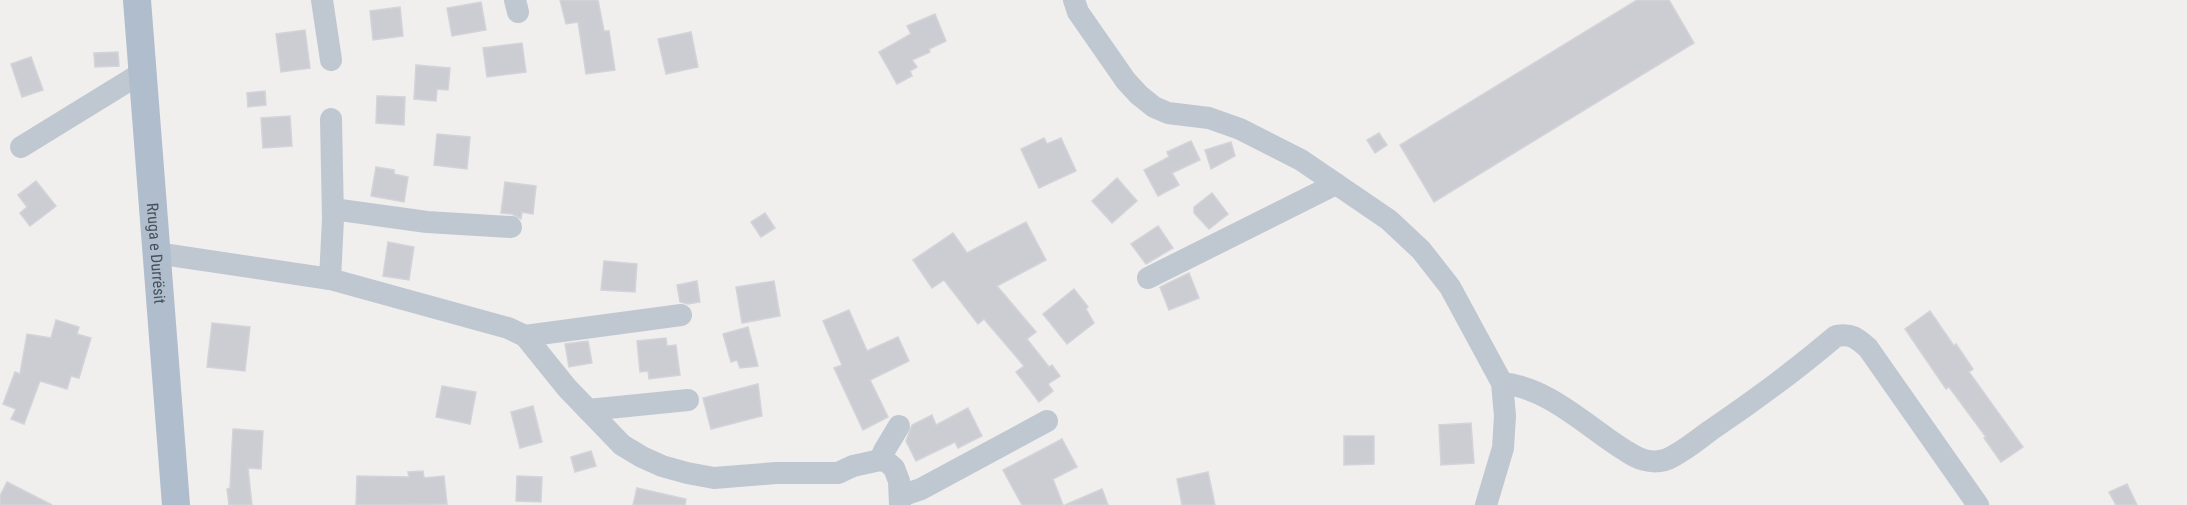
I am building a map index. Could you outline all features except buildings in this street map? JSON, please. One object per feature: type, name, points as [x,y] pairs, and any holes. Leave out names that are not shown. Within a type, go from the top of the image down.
[{"type":"main road","name":"Rruga e Durrësit","points":[[137,0],[176,505]]},
{"type":"street","points":[[322,0],[331,60]]},
{"type":"street","points":[[1074,0],[1078,12],[1126,81],[1138,95],[1154,107],[1168,113],[1209,118],[1240,129],[1301,160],[1389,220],[1421,250],[1450,287],[1503,383],[1505,416],[1503,448],[1486,505]]},
{"type":"street","points":[[21,147],[143,72]]},
{"type":"street","points":[[330,279],[333,209],[331,120]]},
{"type":"street","points":[[1148,278],[1336,184]]},
{"type":"street","points":[[333,209],[427,222],[510,227]]},
{"type":"street","points":[[156,253],[330,279],[508,328],[525,336],[567,388],[622,445],[662,466],[687,473],[714,478],[776,473],[838,472],[880,460],[894,468],[899,481],[901,501],[1047,422]]},
{"type":"street","points":[[525,336],[681,315]]},
{"type":"street","points":[[1503,383],[1520,385],[1575,414],[1625,451],[1642,460],[1654,461],[1665,459],[1686,448],[1738,412],[1836,336],[1846,334],[1856,337],[1868,348],[1978,505]]},
{"type":"street","points":[[588,410],[688,400]]},
{"type":"street","points":[[880,460],[899,426]]}]
